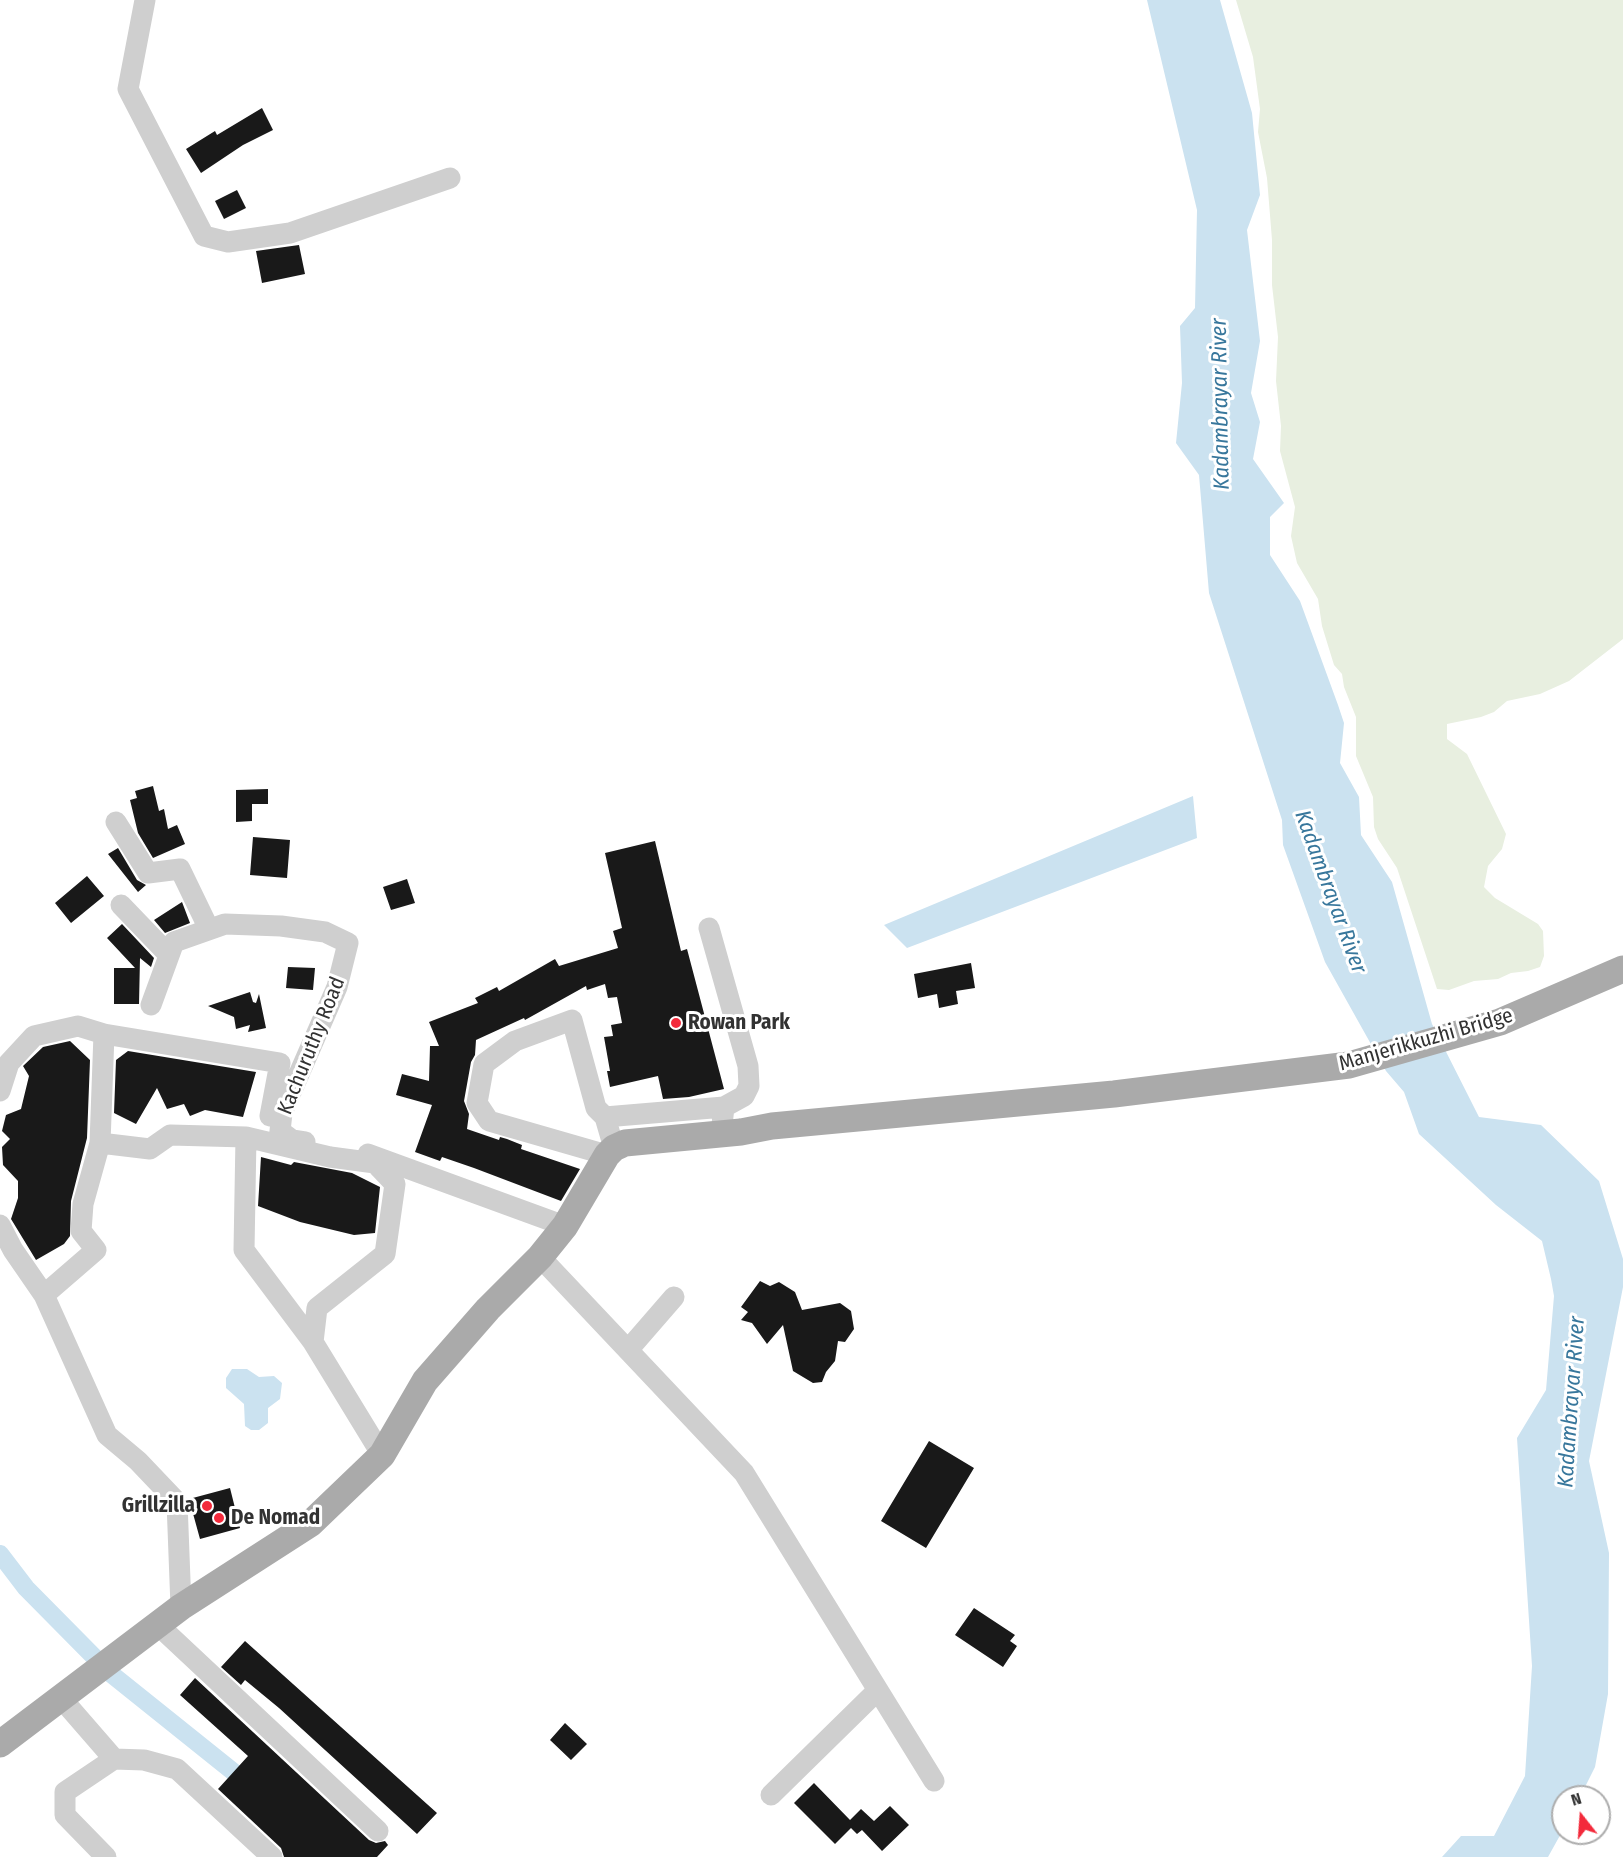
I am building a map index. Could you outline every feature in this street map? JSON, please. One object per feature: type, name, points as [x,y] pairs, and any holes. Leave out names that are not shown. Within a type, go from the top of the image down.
[{"type":"main road","name":"Manjerikkuzhi Bridge","points":[[611,1152],[626,1143],[721,1134],[772,1126],[1114,1094],[1349,1065],[1500,1022],[1623,969]]},
{"type":"main road","points":[[0,1744],[181,1607],[310,1524],[382,1455],[425,1381],[488,1309],[540,1257],[565,1226],[611,1152]]},
{"type":"street","points":[[145,0],[128,89],[204,236],[228,243],[290,233],[450,178]]},
{"type":"street","points":[[116,822],[148,873],[180,869],[209,929]]},
{"type":"street","points":[[120,905],[169,954]]},
{"type":"street","name":"Kachuruthy Road","points":[[151,1005],[174,942],[209,929],[225,924],[281,926],[325,932],[348,943],[337,987],[282,1113],[280,1131],[292,1140],[366,1154],[419,1171],[565,1226]]},
{"type":"street","points":[[605,1117],[724,1107],[744,1096],[749,1086],[748,1066],[710,928]]},
{"type":"street","points":[[572,1020],[596,1108],[605,1117],[611,1152],[489,1122],[477,1103],[484,1064],[515,1041],[572,1020]]},
{"type":"street","points":[[0,1091],[9,1063],[34,1036],[78,1026],[104,1034],[280,1063],[255,1140],[244,1250],[313,1342],[382,1455]]},
{"type":"street","points":[[44,1295],[96,1250],[81,1231],[82,1204],[100,1143],[104,1034]]},
{"type":"street","points":[[721,1134],[724,1107]]},
{"type":"street","points":[[100,1143],[150,1149],[170,1135],[255,1140],[375,1163],[395,1184],[385,1254],[317,1308],[313,1342]]},
{"type":"street","points":[[0,1225],[13,1251],[44,1295],[107,1435],[138,1461],[177,1502],[181,1607]]},
{"type":"street","points":[[540,1257],[744,1473],[876,1692],[888,1704],[934,1782]]},
{"type":"street","points":[[628,1350],[674,1298]]},
{"type":"street","points":[[158,1625],[378,1831]]},
{"type":"street","points":[[771,1795],[876,1692]]},
{"type":"street","points":[[61,1698],[114,1759]]},
{"type":"street","points":[[106,1857],[65,1815],[65,1792],[114,1759],[144,1760],[177,1769],[272,1857]]},
{"type":"green space","points":[[1236,0],[1623,0],[1623,639],[1569,681],[1540,694],[1507,701],[1494,712],[1481,717],[1447,724],[1447,739],[1467,754],[1506,834],[1502,849],[1488,866],[1484,887],[1495,898],[1538,924],[1543,931],[1544,956],[1540,967],[1528,971],[1511,973],[1498,979],[1474,981],[1449,990],[1437,989],[1397,868],[1378,839],[1374,827],[1373,797],[1356,756],[1356,717],[1344,687],[1342,674],[1334,665],[1322,626],[1318,599],[1297,563],[1291,536],[1295,507],[1280,451],[1281,426],[1276,381],[1278,337],[1272,285],[1272,240],[1267,178],[1258,132],[1260,109],[1253,57]]},
{"type":"water","name":"Kadambrayar River","points":[[1147,0],[1220,0],[1252,113],[1260,195],[1247,230],[1260,341],[1251,393],[1260,422],[1253,459],[1284,503],[1270,517],[1270,555],[1300,601],[1338,705],[1344,723],[1340,763],[1359,797],[1361,835],[1392,882],[1432,1024],[1479,1117],[1541,1125],[1599,1181],[1623,1259],[1623,1287],[1589,1461],[1609,1553],[1608,1694],[1595,1767],[1586,1785],[1551,1785],[1551,1845],[1555,1845],[1548,1857],[1442,1857],[1461,1836],[1494,1836],[1525,1776],[1532,1666],[1517,1438],[1546,1390],[1554,1296],[1551,1279],[1542,1241],[1496,1205],[1419,1134],[1404,1092],[1386,1071],[1325,962],[1283,845],[1282,820],[1209,593],[1199,475],[1176,443],[1182,383],[1180,326],[1195,308],[1197,210]]},
{"type":"water","points":[[1193,796],[1197,838],[907,948],[884,925]]},
{"type":"water","points":[[232,1369],[247,1369],[259,1377],[274,1376],[282,1383],[280,1399],[268,1408],[268,1423],[259,1430],[251,1430],[245,1426],[244,1404],[226,1388],[226,1378]]},
{"type":"building","points":[[262,108],[273,130],[243,145],[201,173],[186,149],[215,131],[217,135]]},
{"type":"building","points":[[237,190],[246,208],[224,219],[215,201]]},
{"type":"building","points":[[299,245],[305,274],[262,283],[256,251]]},
{"type":"building","points":[[153,786],[159,811],[164,809],[168,829],[177,825],[185,844],[153,858],[138,833],[130,800],[137,798],[135,791]]},
{"type":"building","points":[[268,789],[268,804],[252,804],[252,821],[236,822],[236,790]]},
{"type":"building","points":[[253,837],[290,840],[287,878],[250,875]]},
{"type":"building","points":[[655,841],[681,951],[687,949],[724,1089],[689,1097],[663,1099],[658,1076],[610,1087],[607,1071],[610,1071],[604,1037],[613,1036],[611,1025],[622,1023],[617,997],[608,998],[605,984],[587,990],[586,986],[525,1020],[524,1018],[476,1040],[475,1055],[471,1062],[464,1101],[469,1114],[467,1129],[499,1140],[500,1137],[507,1139],[522,1145],[521,1149],[580,1169],[561,1201],[442,1157],[440,1161],[415,1152],[432,1105],[396,1095],[402,1074],[429,1081],[430,1046],[439,1046],[429,1022],[478,1003],[475,998],[497,987],[499,991],[555,959],[559,966],[618,948],[613,931],[622,928],[605,853]]},
{"type":"building","points":[[118,848],[137,880],[146,885],[138,892],[108,854]]},
{"type":"building","points":[[87,876],[104,896],[71,923],[55,903]]},
{"type":"building","points":[[407,879],[415,903],[391,910],[383,887]]},
{"type":"building","points":[[182,902],[190,923],[165,933],[154,920]]},
{"type":"building","points":[[122,924],[154,958],[151,967],[140,958],[139,1004],[114,1004],[114,968],[135,968],[107,938]]},
{"type":"building","points":[[971,963],[975,988],[956,991],[958,1004],[939,1008],[937,994],[918,998],[914,974]]},
{"type":"building","points":[[288,967],[315,968],[313,990],[286,988]]},
{"type":"building","points":[[250,992],[253,1002],[256,1003],[259,994],[266,1028],[248,1032],[250,1025],[236,1029],[234,1017],[208,1006]]},
{"type":"building","points":[[70,1041],[90,1060],[87,1138],[71,1201],[70,1236],[64,1244],[36,1260],[11,1219],[18,1198],[18,1181],[3,1165],[2,1147],[10,1139],[2,1131],[6,1115],[21,1109],[29,1076],[23,1066],[43,1047]]},
{"type":"building","points":[[128,1051],[256,1072],[243,1117],[205,1110],[190,1116],[184,1104],[167,1109],[157,1088],[136,1124],[114,1113],[116,1060]]},
{"type":"building","points":[[261,1157],[291,1165],[294,1162],[352,1173],[380,1187],[375,1233],[354,1235],[300,1222],[258,1206]]},
{"type":"building","points":[[760,1281],[770,1286],[779,1282],[795,1292],[802,1310],[840,1303],[851,1311],[854,1329],[845,1342],[838,1341],[835,1361],[826,1372],[822,1382],[813,1383],[793,1371],[783,1325],[767,1344],[752,1323],[741,1320],[748,1312],[741,1307]]},
{"type":"building","points":[[929,1441],[974,1468],[926,1548],[881,1521]]},
{"type":"building","points":[[230,1488],[240,1528],[200,1539],[189,1499]]},
{"type":"building","points":[[974,1608],[1015,1635],[1010,1641],[1017,1646],[1003,1667],[955,1635]]},
{"type":"building","points":[[245,1641],[437,1813],[417,1834],[279,1708],[245,1680],[241,1685],[221,1667]]},
{"type":"building","points":[[195,1678],[369,1840],[376,1843],[385,1841],[388,1845],[377,1857],[284,1857],[281,1848],[218,1789],[248,1756],[180,1695]]},
{"type":"building","points":[[565,1723],[587,1744],[571,1760],[550,1740]]},
{"type":"building","points":[[814,1783],[850,1820],[861,1809],[874,1821],[890,1806],[909,1825],[882,1851],[862,1830],[857,1834],[851,1828],[835,1844],[794,1803]]},
{"type":"waterway","points":[[0,1554],[26,1588],[110,1673],[251,1786]]},
{"type":"place","name":"Rowan Park","points":[[676,1023]]},
{"type":"place","name":"Grillzilla","points":[[207,1506]]},
{"type":"place","name":"De Nomad","points":[[219,1518]]}]
